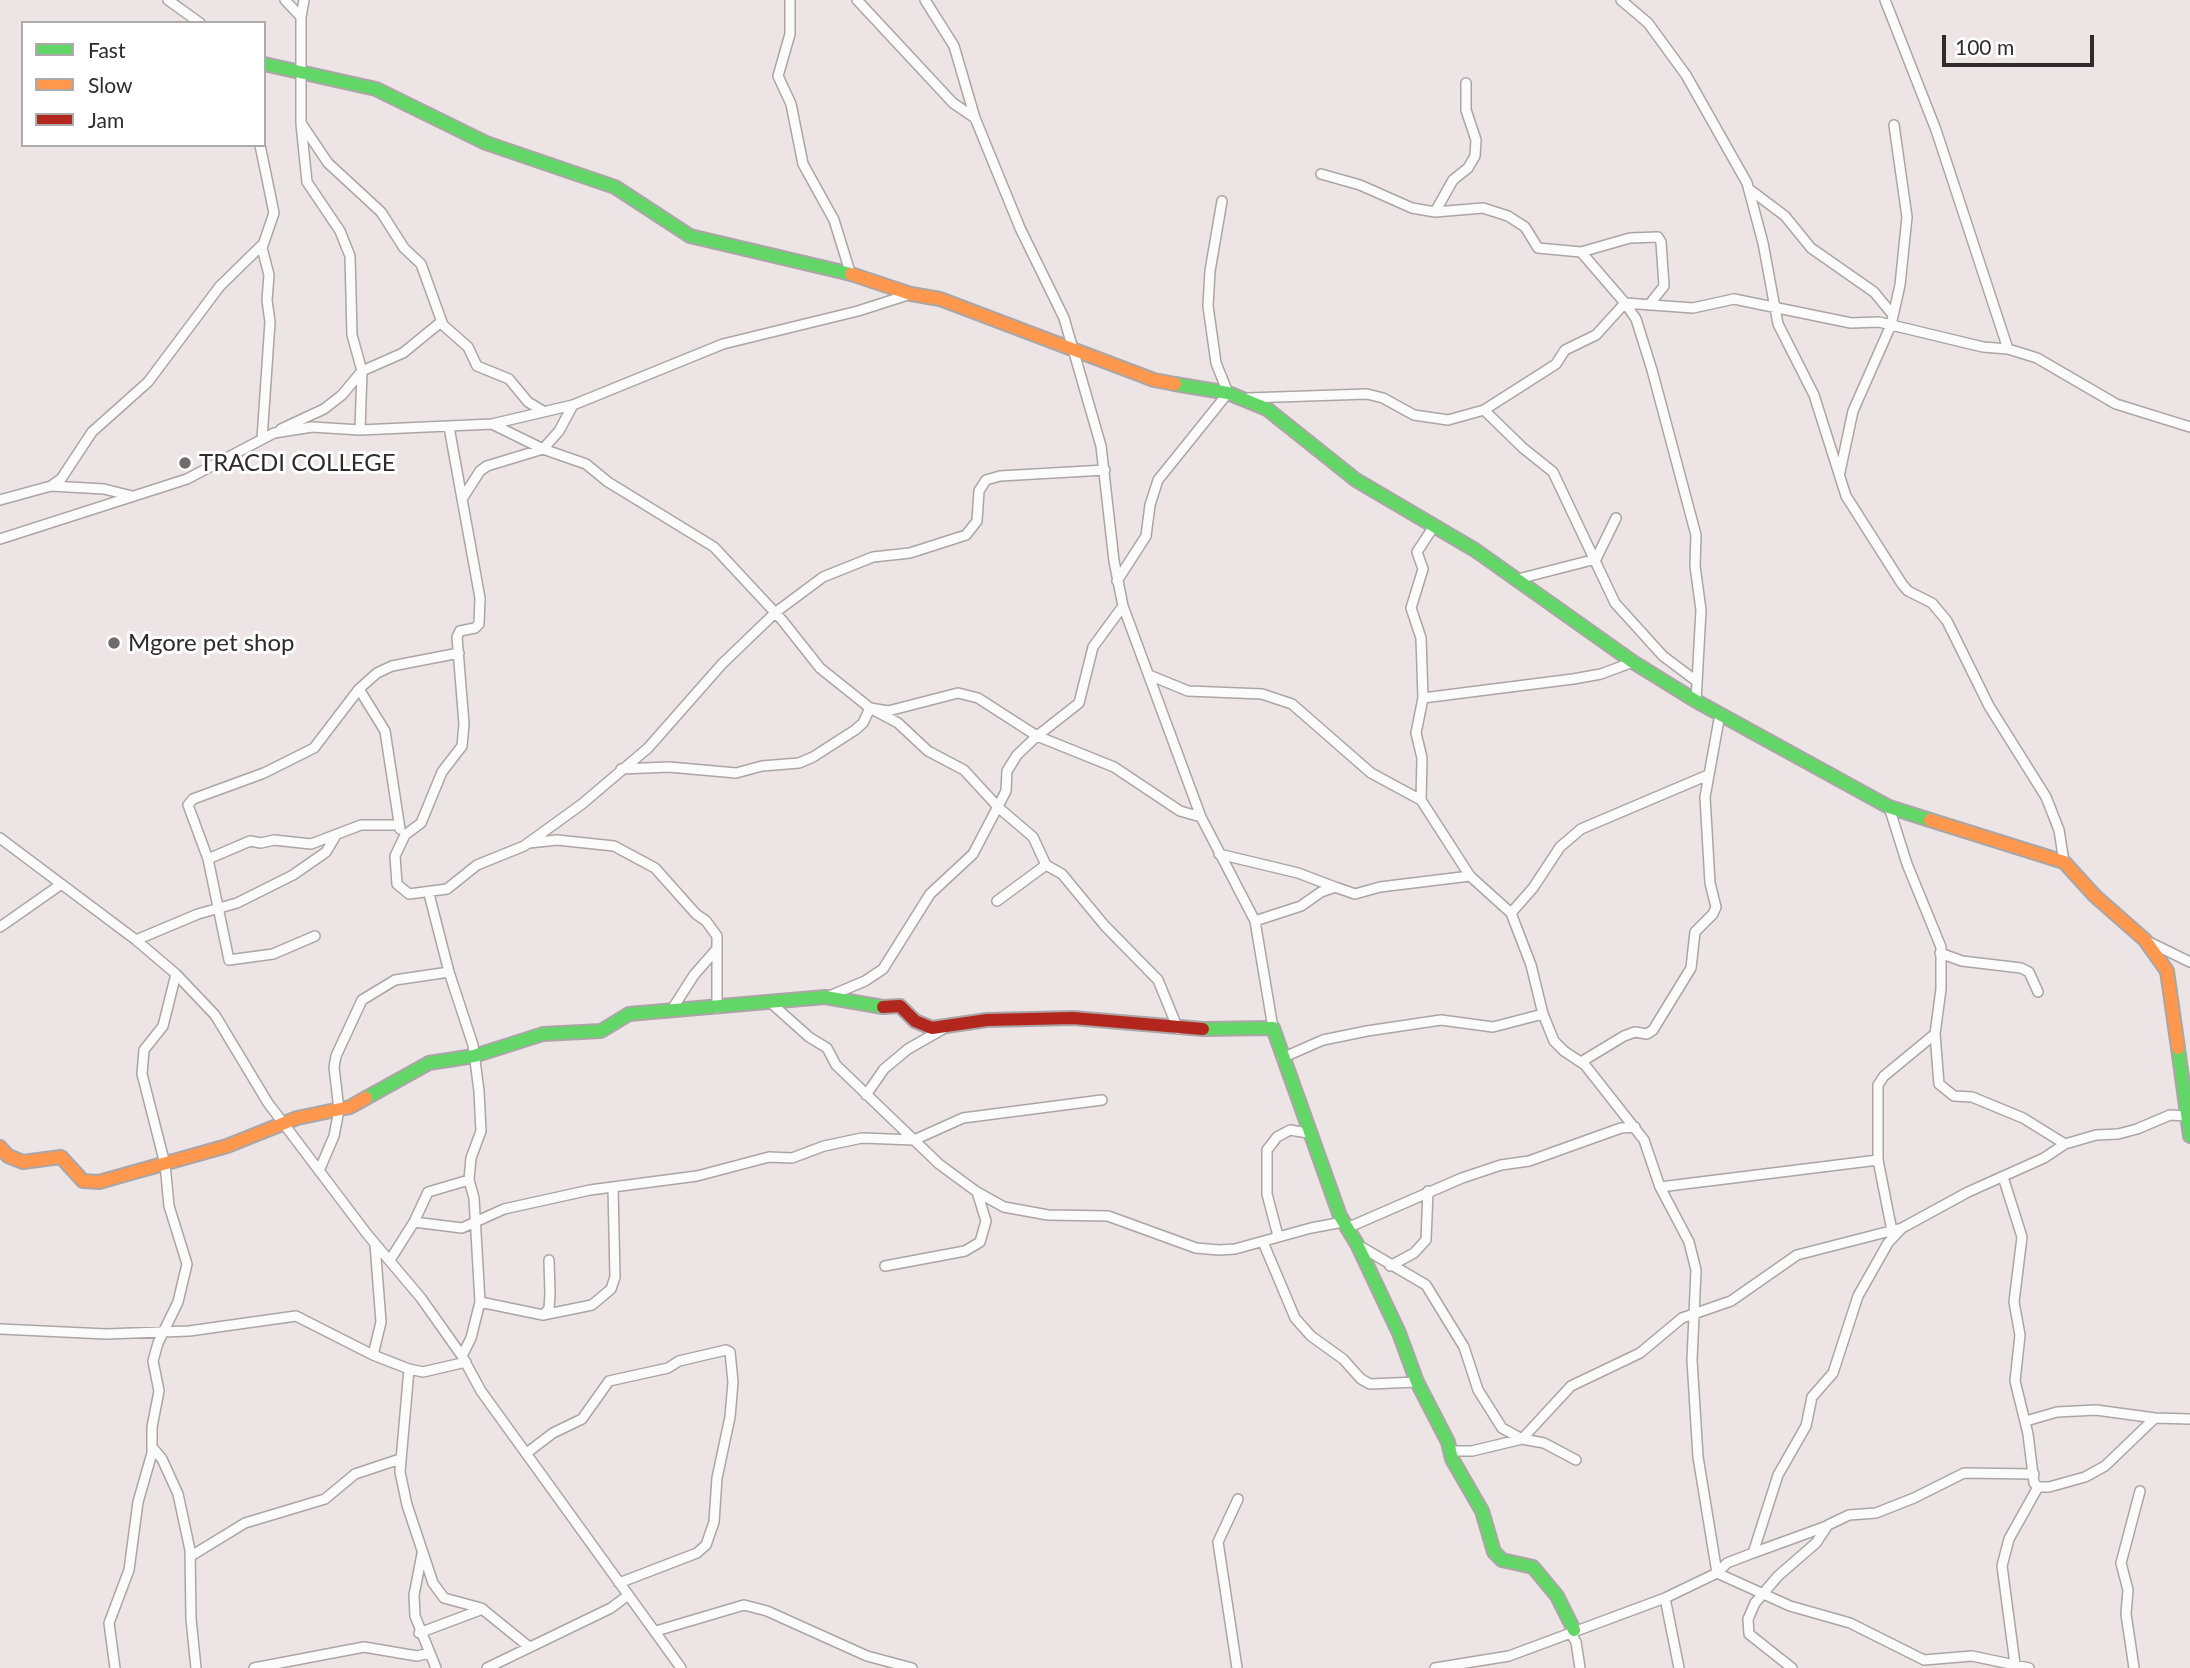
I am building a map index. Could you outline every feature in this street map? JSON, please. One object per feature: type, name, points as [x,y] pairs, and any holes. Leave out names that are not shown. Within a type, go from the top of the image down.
[{"type":"street","points":[[168,0],[197,21]]},
{"type":"street","points":[[285,0],[301,17]]},
{"type":"street","points":[[304,0],[301,17],[303,160],[307,182],[340,232],[349,256],[352,335],[362,371],[360,430]]},
{"type":"street","points":[[790,0],[790,34],[778,76],[791,104],[803,164],[834,220],[852,276]]},
{"type":"street","points":[[857,0],[953,103],[975,118]]},
{"type":"street","points":[[925,0],[954,46],[975,118],[1020,228],[1064,318],[1105,470],[1117,581],[1123,606],[1201,817],[1255,921],[1273,1028],[1308,1133],[1345,1225],[1357,1244],[1399,1333],[1417,1382],[1452,1451],[1452,1459],[1482,1511],[1494,1552],[1502,1560],[1533,1567],[1557,1596],[1572,1631],[1580,1668]]},
{"type":"street","points":[[1621,0],[1648,23],[1686,75],[1749,189],[1763,243],[1775,310],[1784,336],[1814,395],[1846,496],[1902,584],[1908,591],[1932,603],[1947,621],[1989,706],[2046,797],[2059,830],[2064,862]]},
{"type":"street","points":[[1885,0],[1936,130],[2008,349]]},
{"type":"street","points":[[266,64],[376,89],[486,143],[543,165],[602,181],[690,236],[834,268],[911,294],[940,299],[1154,380],[1228,393],[1268,409],[1356,480],[1518,579],[1633,662],[1696,701],[1889,807],[2064,862],[2095,896],[2145,940],[2164,965],[2170,983],[2190,1136]]},
{"type":"street","points":[[1435,212],[1453,180],[1468,167],[1475,156],[1476,141],[1466,110],[1466,83]]},
{"type":"street","points":[[301,123],[328,163],[381,212],[404,248],[421,264],[441,321],[468,347],[477,366],[509,379],[528,402],[543,411]]},
{"type":"street","points":[[1839,478],[1853,411],[1892,321],[1907,216],[1894,125]]},
{"type":"street","points":[[51,486],[65,474],[92,432],[148,382],[219,286],[263,244],[274,213],[260,147]]},
{"type":"street","points":[[1321,174],[1360,185],[1412,208],[1435,212],[1466,208],[1492,209],[1525,227],[1538,248],[1581,252],[1630,238],[1658,237],[1661,242],[1664,286],[1649,304]]},
{"type":"street","points":[[1749,189],[1785,216],[1811,248],[1874,292],[1892,321]]},
{"type":"street","points":[[1222,201],[1210,271],[1208,306],[1216,363],[1228,393]]},
{"type":"street","points":[[262,439],[270,322],[267,300],[269,275],[263,244]]},
{"type":"street","points":[[1581,252],[1625,303],[1636,320],[1694,526],[1701,610],[1695,680],[1696,701]]},
{"type":"street","points":[[274,433],[312,427],[360,430],[492,424],[573,405],[723,344],[858,311],[911,294]]},
{"type":"street","points":[[1625,303],[1693,308],[1734,299],[1775,310],[1800,312],[1851,323],[1892,321],[1983,347],[2008,349],[2037,358],[2116,404],[2190,427]]},
{"type":"street","points":[[1246,398],[1375,395],[1406,412],[1441,421],[1484,410],[1556,363],[1565,350],[1596,335],[1625,303]]},
{"type":"street","points":[[0,538],[187,479],[301,417],[324,409],[342,395],[362,371],[403,353],[441,321]]},
{"type":"street","points":[[1117,581],[1146,537],[1150,505],[1158,480],[1228,393]]},
{"type":"street","points":[[462,499],[480,471],[487,466],[543,449],[559,431],[573,405]]},
{"type":"street","points":[[1484,410],[1552,472],[1620,610],[1662,656],[1695,680]]},
{"type":"street","points":[[492,424],[543,449],[586,464],[608,482],[714,547],[776,612],[820,668],[870,708],[898,723],[928,751],[964,770],[999,808],[1033,837],[1040,847],[1046,865],[1062,874],[1105,926],[1158,980],[1178,1028]]},
{"type":"street","points":[[449,427],[480,598],[479,624],[475,628],[460,631],[457,637],[464,741],[442,772],[421,823],[405,835],[395,856],[397,884],[409,894],[429,894],[447,889],[477,865],[528,843],[582,804],[648,748],[722,664],[776,612],[823,577],[873,557],[910,553],[966,535],[977,521],[979,491],[986,480],[1000,476],[1105,470]]},
{"type":"street","points":[[0,506],[0,500],[51,486],[104,489],[132,496]]},
{"type":"street","points":[[1518,579],[1596,559],[1616,519]]},
{"type":"street","points":[[1421,800],[1422,758],[1416,733],[1423,698],[1421,638],[1411,608],[1423,569],[1417,552],[1434,526]]},
{"type":"street","points":[[0,1147],[8,1156],[23,1162],[63,1158],[78,1178],[89,1183],[255,1137],[284,1122],[339,1110],[367,1099],[429,1063],[474,1056],[543,1034],[601,1031],[629,1014],[825,997],[865,981],[883,968],[930,894],[973,854],[999,808],[1006,792],[1007,771],[1017,755],[1079,703],[1093,648],[1123,606]]},
{"type":"street","points":[[315,936],[273,954],[229,960],[208,859],[188,804],[193,799],[264,773],[314,748],[359,689],[377,673],[392,666],[459,653]]},
{"type":"street","points":[[1423,698],[1573,679],[1601,674],[1633,662]]},
{"type":"street","points":[[1149,675],[1188,691],[1262,694],[1292,704],[1371,773],[1421,800],[1470,876],[1511,913],[1531,965],[1543,1014],[1559,1046],[1581,1062],[1644,1140],[1660,1186],[1689,1242],[1696,1270],[1692,1360],[1698,1457],[1717,1573]]},
{"type":"street","points":[[359,689],[385,732],[398,825],[405,835]]},
{"type":"street","points":[[870,708],[888,711],[958,693],[978,698],[1037,736],[1114,767],[1180,811],[1201,817]]},
{"type":"street","points":[[621,769],[669,767],[736,773],[762,766],[799,763],[855,730],[863,723],[870,708]]},
{"type":"street","points":[[1581,1062],[1624,1036],[1635,1032],[1647,1034],[1653,1030],[1692,968],[1695,932],[1713,914],[1716,907],[1709,867],[1705,797],[1720,713]]},
{"type":"street","points":[[1511,913],[1533,888],[1560,848],[1581,829],[1708,775]]},
{"type":"street","points":[[1889,807],[1907,864],[1938,936],[1941,989],[1935,1034],[1937,1073],[1943,1090],[1954,1096],[1972,1097],[2023,1118],[2065,1144]]},
{"type":"street","points":[[208,859],[250,841],[261,843],[274,840],[303,845],[335,837],[361,825],[398,825]]},
{"type":"street","points":[[136,940],[217,908],[237,903],[293,875],[326,852],[335,837]]},
{"type":"street","points":[[0,838],[136,940],[176,974],[215,1015],[268,1103],[464,1359],[481,1391],[528,1452],[627,1596],[656,1631],[681,1668]]},
{"type":"street","points":[[528,843],[557,840],[603,844],[620,848],[650,865],[713,930],[717,944],[717,1008]]},
{"type":"street","points":[[1219,854],[1298,873],[1355,894],[1380,887],[1470,876]]},
{"type":"street","points":[[997,901],[1046,865]]},
{"type":"street","points":[[0,927],[60,885]]},
{"type":"street","points":[[1255,921],[1301,906],[1321,892],[1335,887]]},
{"type":"street","points":[[429,894],[449,972],[474,1045],[481,1131],[471,1158],[469,1180],[475,1223],[480,1302],[464,1359]]},
{"type":"street","points":[[2145,940],[2190,962]]},
{"type":"street","points":[[671,1011],[694,975],[715,951]]},
{"type":"street","points":[[1940,953],[1962,961],[2021,968],[2029,972],[2038,992]]},
{"type":"street","points":[[319,1171],[334,1136],[339,1110],[334,1063],[362,1000],[395,980],[449,972]]},
{"type":"street","points":[[115,1668],[109,1641],[110,1617],[130,1570],[138,1506],[152,1447],[152,1427],[159,1391],[153,1361],[178,1302],[187,1264],[169,1206],[164,1164],[142,1074],[144,1049],[163,1026],[176,974]]},
{"type":"street","points":[[825,997],[873,1007],[900,1006],[919,1024],[945,1028]]},
{"type":"street","points":[[771,1003],[809,1037],[827,1048],[836,1065],[866,1095],[914,1140],[977,1192],[1004,1207],[1022,1211],[1108,1216],[1196,1248],[1235,1249],[1278,1236],[1345,1225],[1501,1165],[1530,1161],[1621,1128],[1635,1127]]},
{"type":"street","points":[[1282,1058],[1323,1040],[1367,1031],[1441,1020],[1493,1027],[1543,1014]]},
{"type":"street","points":[[866,1095],[884,1069],[908,1049],[945,1028],[987,1020],[1073,1018],[1178,1028],[1273,1028]]},
{"type":"street","points":[[1892,1231],[1878,1160],[1878,1085],[1884,1076],[1935,1034]]},
{"type":"street","points":[[414,1222],[462,1228],[517,1206],[613,1187],[697,1176],[769,1157],[792,1158],[853,1139],[914,1140],[963,1118],[1102,1100]]},
{"type":"street","points":[[1452,1451],[1472,1451],[1522,1439],[1571,1386],[1632,1357],[1682,1318],[1731,1301],[1797,1255],[1902,1228],[2043,1158],[2065,1144],[2096,1135],[2137,1129],[2171,1115],[2186,1116]]},
{"type":"street","points":[[1278,1236],[1267,1194],[1267,1150],[1277,1137],[1290,1130],[1308,1133]]},
{"type":"street","points":[[1660,1186],[1878,1160]]},
{"type":"street","points":[[2003,1177],[2022,1237],[2014,1302],[2020,1335],[2015,1381],[2026,1421],[2034,1483],[2038,1487]]},
{"type":"street","points":[[390,1260],[414,1222],[428,1192],[469,1180]]},
{"type":"street","points":[[480,1302],[535,1316],[592,1305],[611,1289],[615,1277],[613,1187]]},
{"type":"street","points":[[1390,1266],[1414,1253],[1426,1240],[1428,1191]]},
{"type":"street","points":[[885,1266],[965,1251],[979,1242],[986,1221],[977,1192]]},
{"type":"street","points":[[1753,1553],[1778,1475],[1806,1426],[1812,1397],[1833,1373],[1864,1285],[1888,1243],[1902,1228]]},
{"type":"street","points":[[1263,1242],[1295,1318],[1311,1336],[1343,1359],[1361,1379],[1370,1384],[1417,1382]]},
{"type":"street","points":[[373,1356],[381,1322],[375,1244]]},
{"type":"street","points":[[1357,1244],[1390,1266],[1426,1284],[1464,1347],[1478,1390],[1490,1414],[1506,1432],[1522,1439],[1544,1443],[1576,1460]]},
{"type":"street","points":[[543,1315],[549,1309],[549,1260]]},
{"type":"street","points":[[0,1329],[106,1334],[164,1332],[211,1329],[296,1316],[373,1356],[409,1369],[423,1372],[464,1359]]},
{"type":"street","points":[[528,1452],[553,1433],[582,1419],[609,1381],[668,1368],[679,1361],[726,1350],[730,1352],[733,1382],[730,1417],[716,1478],[714,1522],[706,1545],[697,1553],[619,1583]]},
{"type":"street","points":[[409,1369],[400,1459],[403,1492],[433,1583],[442,1596],[483,1609],[528,1646]]},
{"type":"street","points":[[2026,1421],[2057,1412],[2096,1410],[2155,1418],[2190,1419]]},
{"type":"street","points":[[2038,1487],[2073,1482],[2105,1465],[2155,1418]]},
{"type":"street","points":[[152,1447],[162,1459],[178,1493],[191,1556],[191,1619],[196,1668]]},
{"type":"street","points":[[191,1556],[245,1523],[325,1499],[355,1474],[400,1459]]},
{"type":"street","points":[[1435,1668],[1496,1660],[1665,1598],[1717,1573],[1727,1563],[1849,1515],[1876,1513],[1914,1499],[1964,1473],[2034,1474]]},
{"type":"street","points":[[2015,1664],[2002,1566],[2009,1539],[2038,1487]]},
{"type":"street","points":[[2134,1668],[2126,1614],[2127,1590],[2121,1563],[2140,1491]]},
{"type":"street","points":[[1237,1668],[1218,1542],[1238,1499]]},
{"type":"street","points":[[1792,1668],[1747,1630],[1754,1606],[1782,1571],[1816,1543],[1828,1525]]},
{"type":"street","points":[[423,1552],[414,1595],[419,1633],[436,1668]]},
{"type":"street","points":[[1717,1573],[1797,1609],[1850,1623],[1918,1658],[1941,1661],[1972,1656],[2029,1668]]},
{"type":"street","points":[[486,1668],[611,1608],[627,1596]]},
{"type":"street","points":[[1665,1598],[1679,1668]]},
{"type":"street","points":[[656,1631],[744,1605],[767,1611],[867,1656],[912,1668]]},
{"type":"street","points":[[419,1633],[483,1609]]},
{"type":"street","points":[[254,1668],[364,1647],[417,1656],[430,1653]]},
{"type":"street","points":[[1931,1668],[1941,1661]]},
{"type":"traffic: fast","points":[[266,64],[376,89],[486,143],[615,187],[690,236],[851,274]]},
{"type":"traffic: fast","points":[[1175,384],[1228,393],[1267,409],[1356,480],[1475,550],[1633,662],[1696,701],[1889,807],[1930,820]]},
{"type":"traffic: fast","points":[[366,1098],[429,1063],[474,1056],[543,1034],[601,1031],[629,1014],[825,997],[883,1007]]},
{"type":"traffic: fast","points":[[1203,1029],[1273,1028],[1340,1216],[1357,1244],[1399,1333],[1417,1382],[1448,1442],[1452,1459],[1482,1511],[1494,1552],[1502,1560],[1533,1567],[1557,1596],[1574,1630]]},
{"type":"traffic: fast","points":[[2178,1048],[2190,1136]]},
{"type":"traffic: slow","points":[[851,274],[911,294],[940,299],[1154,380],[1175,384]]},
{"type":"traffic: slow","points":[[1930,820],[2064,862],[2095,896],[2145,940],[2167,971],[2178,1048]]},
{"type":"traffic: slow","points":[[0,1147],[8,1156],[23,1162],[61,1157],[83,1181],[99,1182],[227,1146],[297,1118],[350,1107],[366,1098]]},
{"type":"traffic: jam","points":[[883,1007],[900,1006],[915,1021],[932,1028],[987,1020],[1073,1018],[1203,1029]]},
{"type":"place","name":"TRACDI COLLEGE","points":[[185,463]]},
{"type":"place","name":"Mgore pet shop","points":[[114,643]]}]
